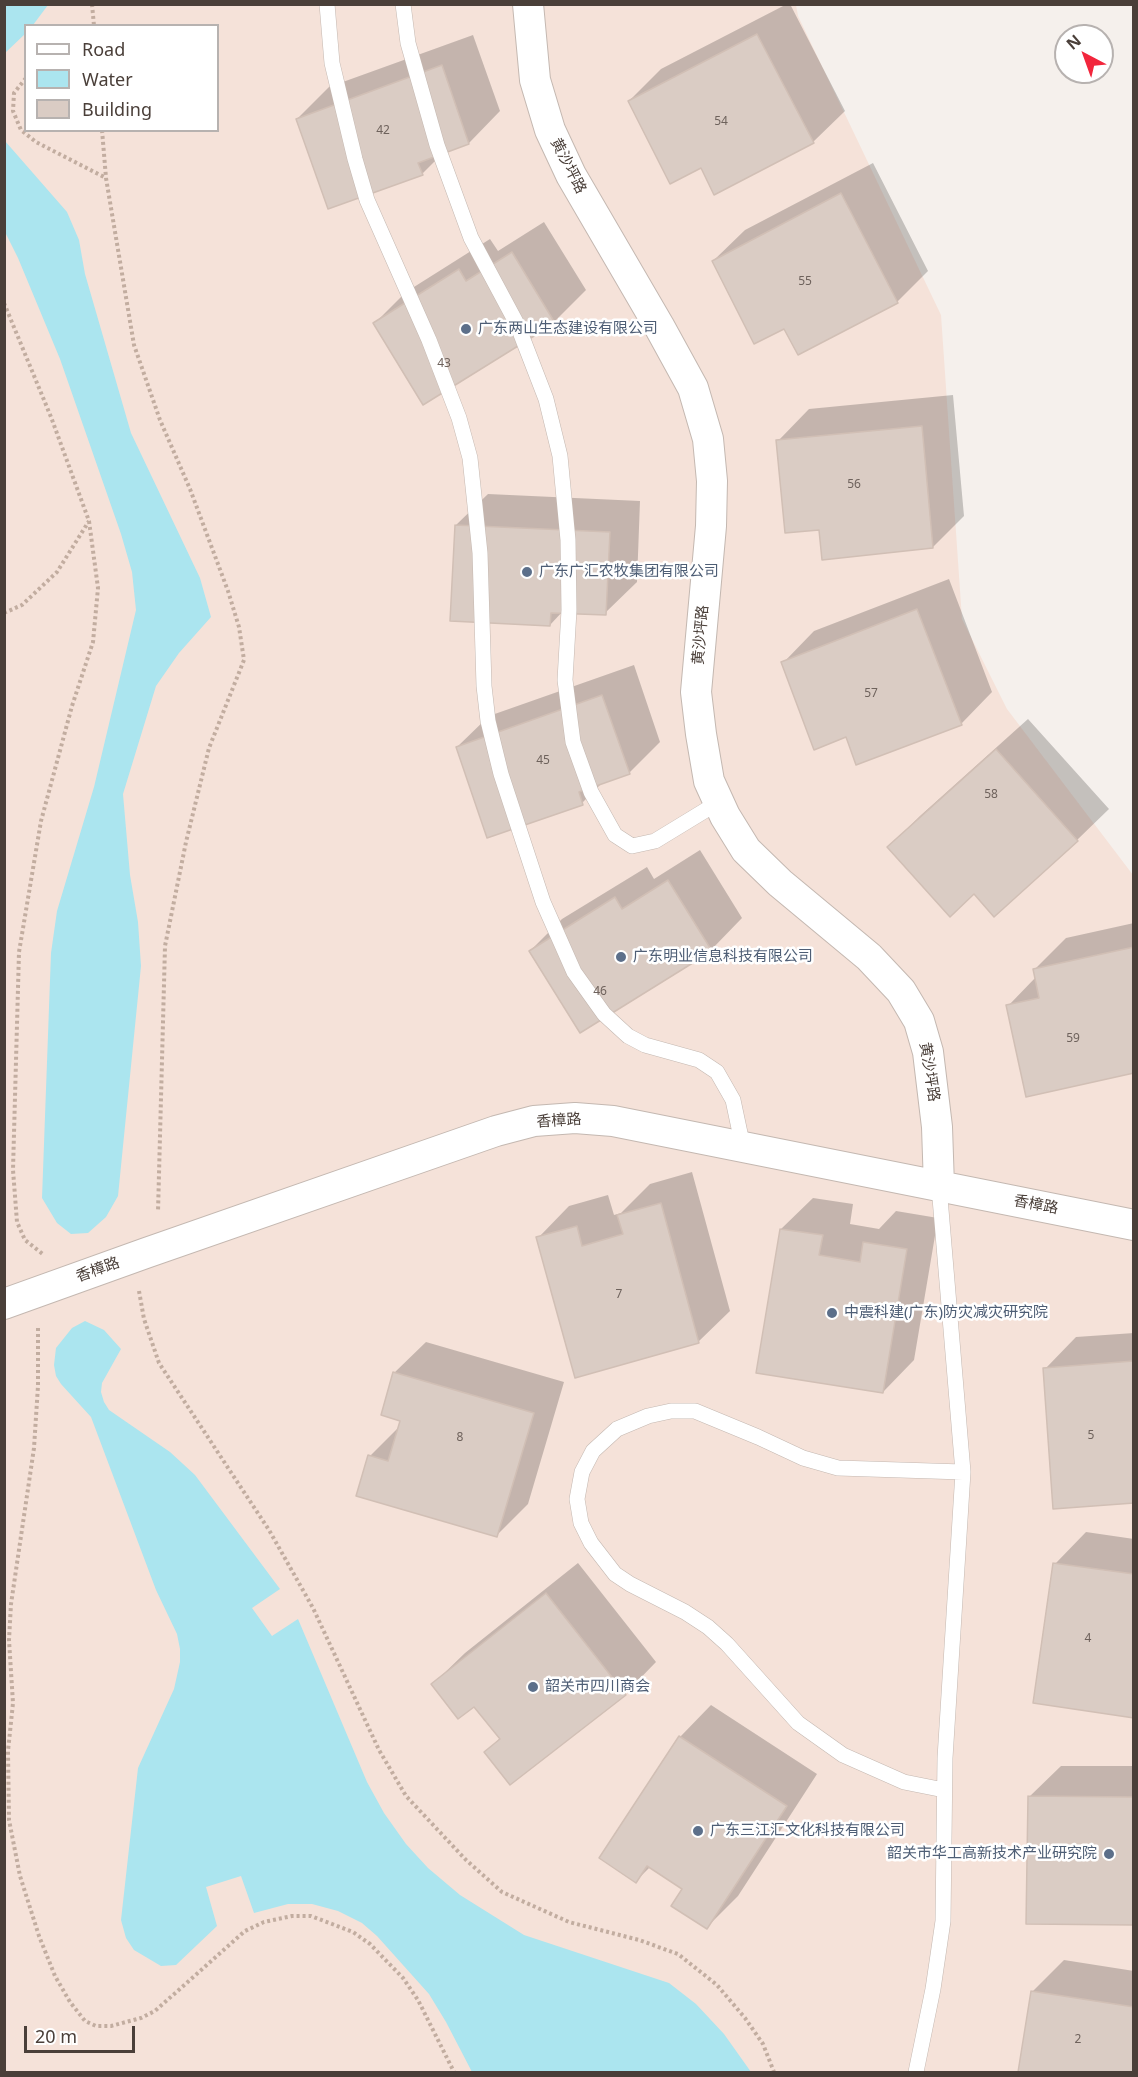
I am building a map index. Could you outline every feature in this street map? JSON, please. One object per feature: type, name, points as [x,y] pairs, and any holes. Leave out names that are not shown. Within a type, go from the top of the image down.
[{"type":"street","name":"黄沙坪路","points":[[528,4],[535,80],[550,130],[570,175],[693,388],[708,438],[712,481],[711,526],[696,692],[709,782],[725,816],[746,850],[780,883],[868,957],[901,991],[919,1022],[928,1052],[937,1127],[939,1186]]},
{"type":"street","name":"香樟路","points":[[4,1304],[484,1135],[534,1121],[575,1118],[614,1121],[1134,1225]]},
{"type":"lane","points":[[327,4],[332,63],[355,159],[368,200],[429,340],[459,418],[470,458],[480,553],[484,686],[488,721],[508,796],[543,902],[574,972],[604,1014],[628,1036],[645,1045],[699,1060],[717,1072],[733,1100],[743,1147]]},
{"type":"lane","points":[[403,4],[408,43],[437,145],[471,238],[517,324],[546,399],[560,456],[568,540],[569,610],[565,680],[573,742],[591,792],[615,835],[632,846],[655,841],[719,802]]},
{"type":"lane","points":[[916,2073],[933,1989],[943,1921],[945,1758],[963,1472],[939,1186]]},
{"type":"lane","points":[[944,1790],[904,1782],[843,1755],[798,1723],[735,1653],[708,1627],[615,1574],[591,1542],[581,1523],[578,1499],[582,1472],[594,1452],[617,1429],[648,1416],[671,1411],[695,1411],[803,1458],[838,1468],[963,1472]]},
{"type":"path","points":[[92,4],[94,24]]},
{"type":"path","points":[[24,80],[14,93],[13,111],[21,130],[36,142],[106,178]]},
{"type":"path","points":[[102,132],[106,178],[134,345],[160,420],[190,489],[228,591],[239,627],[244,660],[209,748],[186,842],[165,946],[158,1214]]},
{"type":"path","points":[[4,303],[51,417],[89,521],[98,588],[93,642],[72,706],[41,821],[19,952],[13,1170],[17,1222],[25,1240],[48,1258]]},
{"type":"path","points":[[4,613],[22,605],[57,572],[89,521]]},
{"type":"path","points":[[139,1290],[144,1319],[159,1363],[269,1530],[313,1608],[379,1749],[406,1796],[466,1860],[502,1892],[569,1922],[639,1940],[678,1954],[717,1985],[745,2018],[763,2044],[774,2073]]},
{"type":"path","points":[[38,1324],[38,1386],[34,1448],[11,1604],[9,1640],[13,1703],[8,1751],[9,1820],[20,1876],[39,1936],[55,1976],[70,2002],[85,2021],[96,2026],[111,2026],[141,2018],[155,2011],[244,1931],[264,1922],[292,1916],[311,1916],[353,1932],[370,1944],[403,1978],[418,2000],[454,2073]]},
{"type":"shaded area","points":[[5,5],[796,5],[798,16],[941,315],[962,619],[1007,709],[1133,875],[1133,2072],[5,2072]]},
{"type":"water","points":[[5,4],[48,5],[34,24],[24,24],[24,35],[5,53]]},
{"type":"water","points":[[5,141],[67,212],[79,240],[85,274],[131,433],[200,578],[211,617],[179,653],[156,686],[123,794],[141,966],[118,1196],[106,1217],[88,1233],[71,1234],[57,1223],[42,1198],[51,953],[57,911],[94,787],[136,610],[132,572],[121,534],[60,359],[5,232]]},
{"type":"water","points":[[85,1321],[104,1330],[121,1349],[102,1383],[101,1392],[104,1402],[109,1410],[170,1452],[195,1475],[280,1589],[252,1608],[272,1636],[298,1619],[367,1782],[384,1813],[406,1844],[428,1868],[460,1895],[524,1935],[669,1983],[696,2004],[724,2034],[751,2072],[472,2072],[429,1994],[377,1936],[362,1923],[338,1911],[312,1904],[288,1904],[254,1913],[241,1876],[206,1887],[217,1926],[176,1965],[161,1966],[134,1950],[126,1938],[121,1920],[138,1768],[174,1689],[180,1662],[180,1649],[177,1634],[156,1590],[91,1417],[56,1376],[54,1365],[56,1348],[72,1328]]},
{"type":"building","points":[[757,34],[814,143],[714,195],[701,168],[670,184],[628,101]]},
{"type":"building","points":[[442,65],[469,144],[418,163],[423,175],[328,209],[296,119]]},
{"type":"building","points":[[841,193],[898,303],[798,355],[784,329],[754,344],[712,261]]},
{"type":"building","points":[[512,252],[555,323],[423,405],[373,323],[459,269],[466,281]]},
{"type":"building","points":[[922,426],[933,548],[822,560],[819,530],[785,533],[776,440]]},
{"type":"building","points":[[455,525],[610,532],[606,615],[551,613],[550,626],[450,621]]},
{"type":"building","points":[[917,609],[962,725],[856,765],[846,737],[814,750],[781,662]]},
{"type":"building","points":[[602,695],[630,774],[579,792],[583,805],[487,838],[456,747]]},
{"type":"building","points":[[996,749],[1078,841],[994,917],[974,894],[950,917],[887,847]]},
{"type":"building","points":[[668,880],[712,951],[580,1033],[529,951],[615,897],[622,909]]},
{"type":"building","points":[[1134,947],[1134,1073],[1026,1097],[1006,1005],[1039,998],[1033,969]]},
{"type":"building","points":[[661,1203],[699,1343],[575,1378],[536,1237],[577,1226],[582,1246],[623,1234],[617,1215]]},
{"type":"building","points":[[780,1229],[823,1235],[819,1255],[860,1262],[863,1242],[907,1249],[883,1393],[756,1373]]},
{"type":"building","points":[[1134,1361],[1134,1503],[1053,1509],[1043,1368]]},
{"type":"building","points":[[393,1372],[534,1413],[497,1537],[356,1496],[368,1455],[388,1461],[400,1421],[381,1415]]},
{"type":"building","points":[[1053,1563],[1134,1574],[1134,1718],[1033,1703]]},
{"type":"building","points":[[546,1593],[626,1695],[510,1785],[484,1752],[500,1739],[474,1707],[458,1719],[431,1684]]},
{"type":"building","points":[[679,1736],[787,1806],[707,1929],[671,1906],[682,1889],[647,1866],[636,1883],[599,1858]]},
{"type":"building","points":[[1028,1796],[1134,1797],[1134,1925],[1026,1924]]},
{"type":"building","points":[[1031,1991],[1134,2007],[1134,2072],[1018,2072]]},
{"type":"place","name":"广东两山生态建设有限公司","points":[[466,329]]},
{"type":"place","name":"广东广汇农牧集团有限公司","points":[[527,572]]},
{"type":"place","name":"广东明业信息科技有限公司","points":[[621,957]]},
{"type":"place","name":"中震科建(广东)防灾减灾研究院","points":[[832,1313]]},
{"type":"place","name":"韶关市四川商会","points":[[533,1687]]},
{"type":"place","name":"广东三江汇文化科技有限公司","points":[[698,1831]]},
{"type":"place","name":"韶关市华工高新技术产业研究院","points":[[1109,1854]]}]
